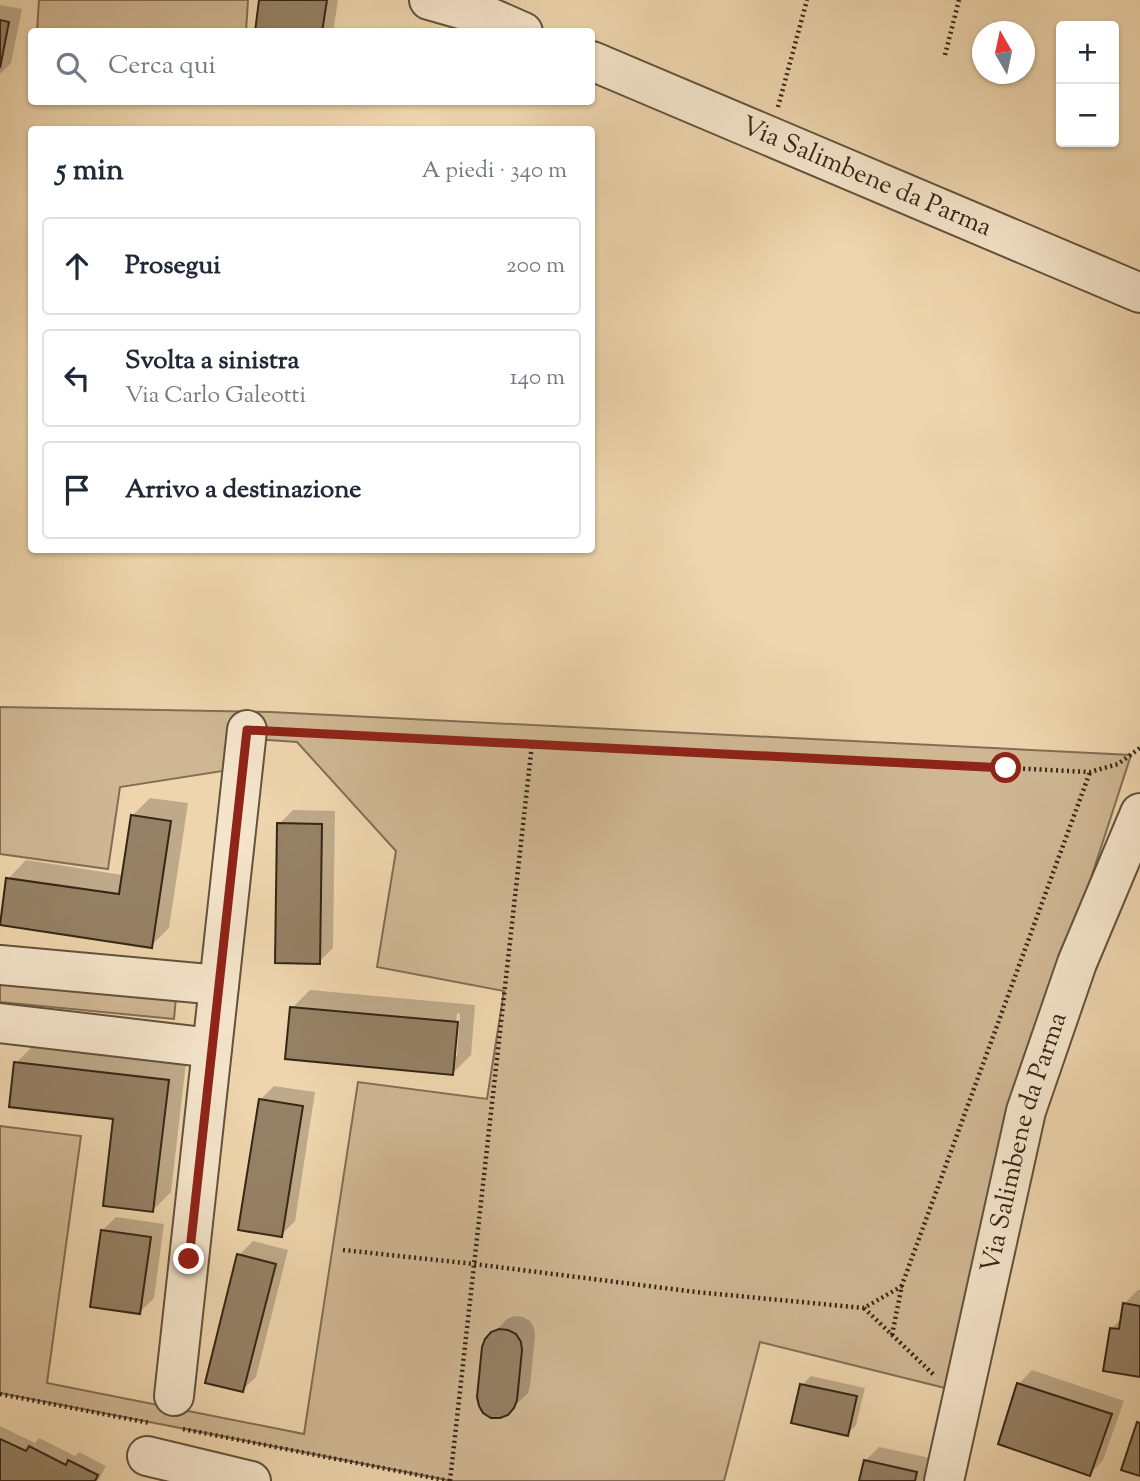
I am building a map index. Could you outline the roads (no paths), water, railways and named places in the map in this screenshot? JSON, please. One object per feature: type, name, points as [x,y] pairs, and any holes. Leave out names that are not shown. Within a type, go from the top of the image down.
[{"type":"street","points":[[429,0],[489,17],[514,28]]},
{"type":"street","name":"Via Salimbene da Parma","points":[[595,62],[1140,293]]},
{"type":"street","points":[[247,730],[212,1048],[162,1426],[251,1481]]},
{"type":"street","name":"Via Salimbene da Parma","points":[[944,1481],[1026,1111],[1077,963],[1140,813]]},
{"type":"street","points":[[0,965],[219,985]]},
{"type":"street","points":[[0,1023],[212,1048]]}]
